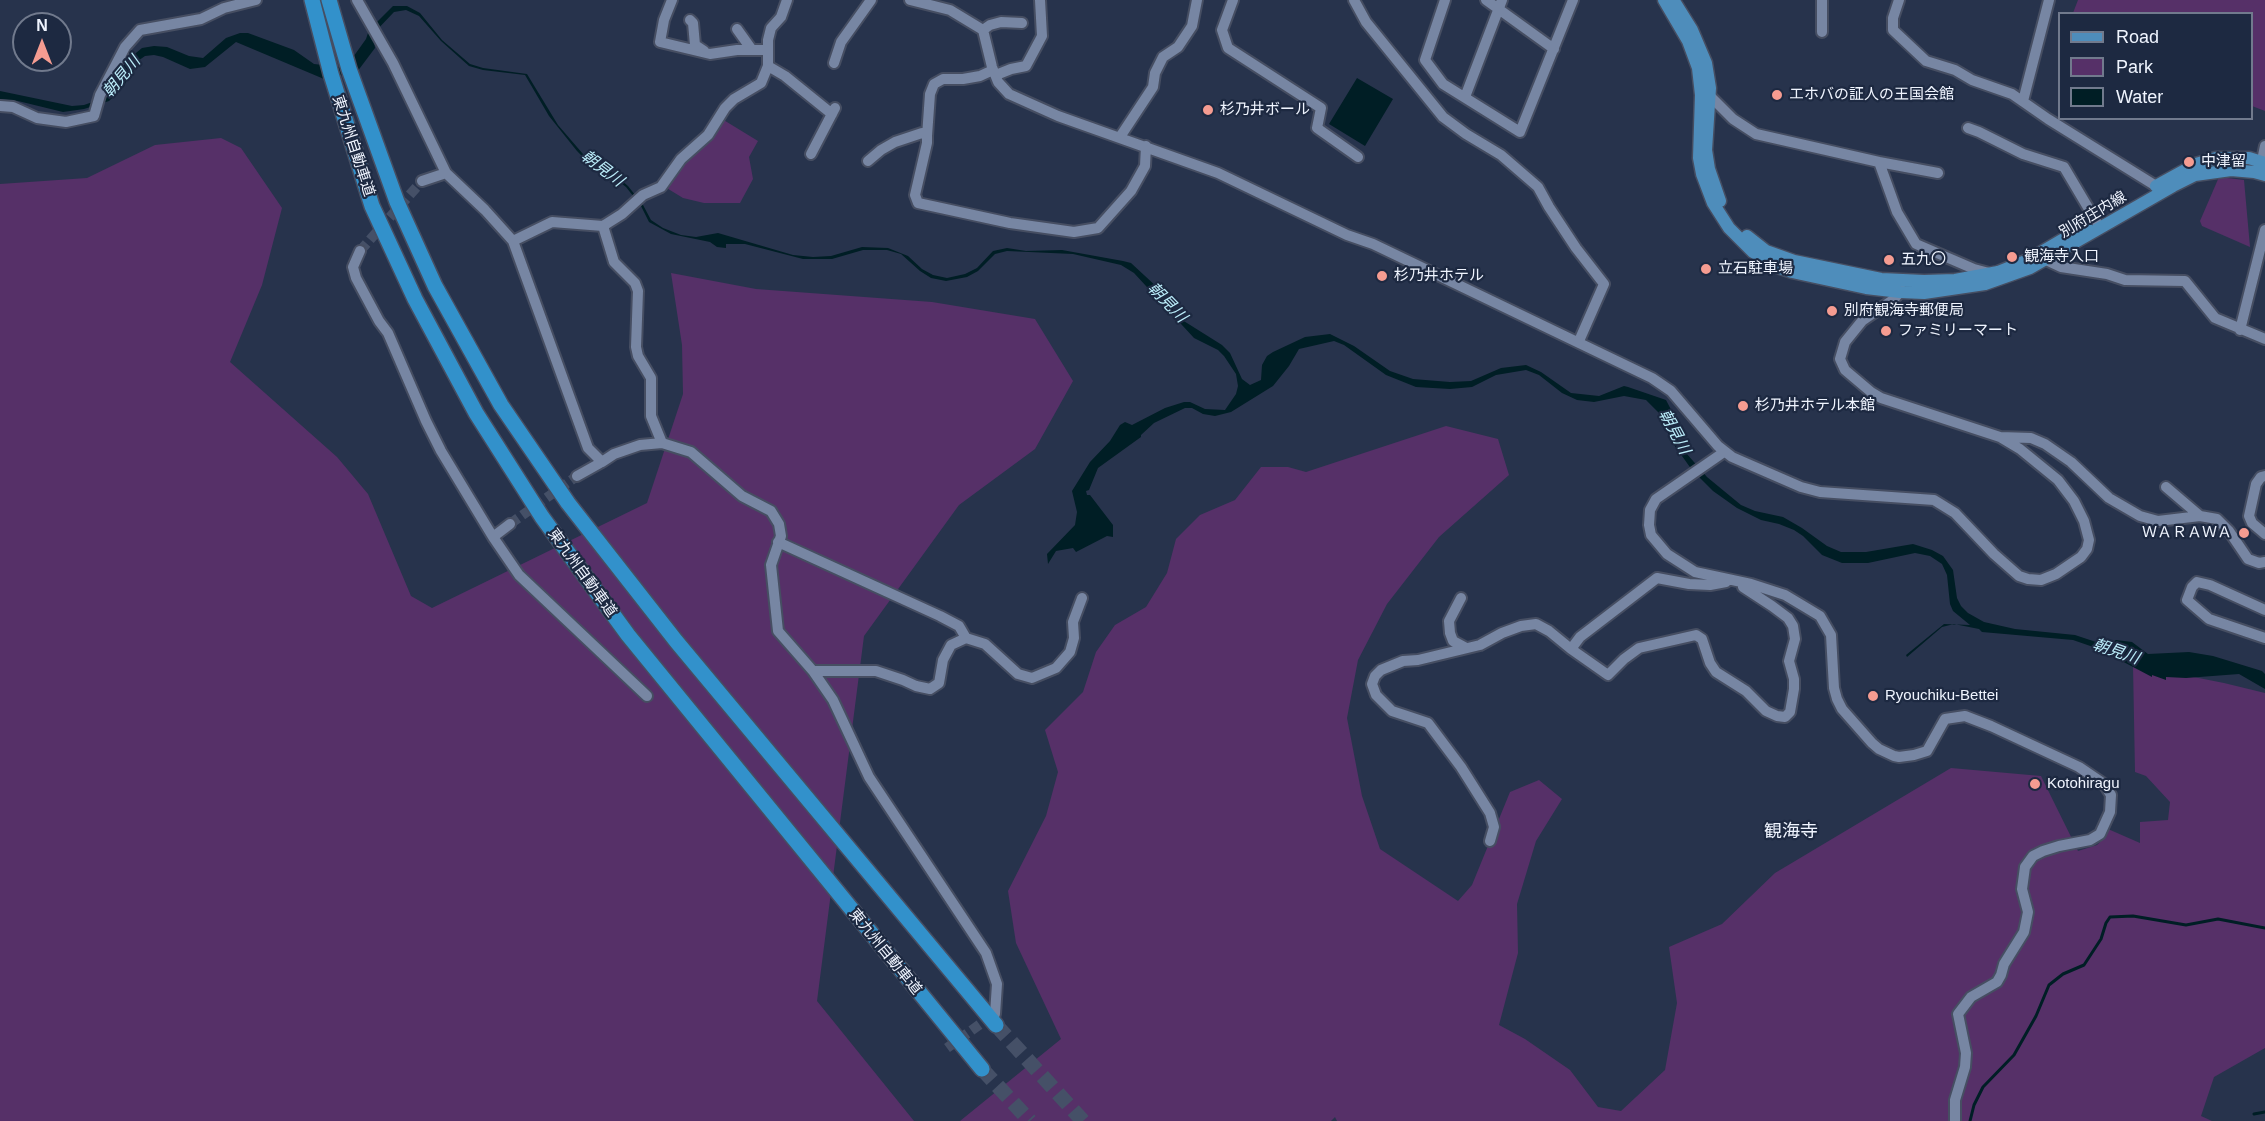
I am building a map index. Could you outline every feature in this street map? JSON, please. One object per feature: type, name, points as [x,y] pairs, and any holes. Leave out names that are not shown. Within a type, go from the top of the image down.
[{"type":"highway","name":"東九州自動車道","points":[[312,0],[346,125],[372,206],[415,299],[476,413],[542,518],[628,635],[982,1069]]},
{"type":"highway","name":"東九州自動車道","points":[[329,0],[365,119],[397,202],[435,286],[501,405],[568,503],[676,641],[996,1019]]},
{"type":"main road","name":"別府庄内線","points":[[1664,0],[1688,41],[1698,68],[1701,95],[1698,141],[1702,174],[1713,203],[1729,228],[1753,252],[1777,267],[1836,282],[1900,286],[1955,280],[1990,273],[2028,260],[2187,168],[2207,160],[2238,157],[2263,168]]},
{"type":"main road","name":"別府庄内線","points":[[1673,0],[1692,30],[1703,54],[1710,96],[1706,141],[1709,169],[1721,202],[1746,235],[1766,251],[1794,261],[1924,293],[1985,284],[2015,275],[2046,260],[2195,175],[2223,170],[2263,168]]},
{"type":"street","points":[[0,106],[13,107],[37,118],[66,122],[94,116],[100,95],[125,47],[140,30],[201,19],[224,8],[256,0]]},
{"type":"street","points":[[357,0],[382,42],[446,173],[485,210],[513,241],[588,448],[602,462]]},
{"type":"street","points":[[672,0],[664,20],[660,42],[710,54],[768,50]]},
{"type":"street","points":[[513,241],[552,222],[603,226],[643,195],[661,187],[681,159],[708,135],[725,108],[734,99],[761,83],[768,66],[771,28],[781,17],[787,0]]},
{"type":"street","points":[[834,63],[842,42],[871,0]]},
{"type":"street","points":[[910,0],[950,10],[982,30],[995,73],[1009,94],[1058,116],[1218,173],[1579,341],[1662,383],[1692,413],[1722,454],[1810,489],[1841,494],[1934,500],[1955,513],[1994,554],[2019,576],[2032,580],[2049,578],[2073,564],[2083,554],[2089,543],[2087,527],[2058,480],[2020,449],[2000,437],[1887,401],[1871,392],[1845,370],[1840,359],[1845,342],[1862,321],[1900,286]]},
{"type":"street","points":[[1040,0],[1042,36],[1026,66],[963,79],[943,80],[934,84],[930,94],[926,153],[915,195],[918,203],[1010,223],[1074,232],[1098,228],[1131,191],[1145,166],[1146,146]]},
{"type":"street","points":[[1120,137],[1153,87],[1155,73],[1163,57],[1178,47],[1192,26],[1197,0]]},
{"type":"street","points":[[1233,0],[1222,30],[1228,48],[1321,108],[1317,128],[1358,156]]},
{"type":"street","points":[[1354,0],[1366,22],[1443,117],[1501,155],[1538,187],[1576,248],[1604,284],[1579,341]]},
{"type":"street","points":[[1445,0],[1425,60],[1443,84],[1520,132],[1573,0]]},
{"type":"street","points":[[1486,0],[1500,4],[1554,49]]},
{"type":"street","points":[[1822,0],[1822,32]]},
{"type":"street","points":[[1899,0],[1893,18],[1893,30],[1923,59],[2012,94],[2156,186]]},
{"type":"street","points":[[2023,101],[2049,0]]},
{"type":"street","points":[[1464,97],[1500,4]]},
{"type":"street","points":[[690,20],[693,23],[695,45],[710,54]]},
{"type":"street","points":[[982,30],[1001,22],[1022,23]]},
{"type":"street","points":[[738,29],[752,50]]},
{"type":"street","points":[[768,66],[834,111],[811,154]]},
{"type":"street","points":[[1710,96],[1732,119],[1756,134],[1879,162],[1938,172]]},
{"type":"street","points":[[1968,128],[2023,154],[2064,167],[2096,221]]},
{"type":"street","points":[[868,161],[895,142],[922,133],[927,136]]},
{"type":"street","points":[[2263,168],[2265,146]]},
{"type":"street","points":[[1879,162],[1897,212],[1916,244],[1974,269],[1990,273]]},
{"type":"street","points":[[422,181],[446,173]]},
{"type":"street","points":[[603,226],[614,262],[634,283],[638,291],[636,347],[638,356],[651,378],[651,416],[662,442]]},
{"type":"street","points":[[2240,330],[2265,230]]},
{"type":"street","points":[[360,251],[353,267],[356,278],[388,333],[441,451],[493,537],[519,575],[647,696]]},
{"type":"street","points":[[2046,260],[2061,267],[2107,274],[2125,280],[2185,282],[2191,286],[2214,318],[2265,339]]},
{"type":"street","points":[[2000,437],[2031,438],[2045,444],[2071,462],[2109,498],[2140,516],[2164,521],[2200,516],[2217,519],[2229,531],[2248,560],[2265,564]]},
{"type":"street","points":[[577,476],[614,454],[640,445],[662,442],[691,452],[742,496],[771,511],[779,524],[781,536],[771,565],[778,631],[813,671],[833,700],[869,777],[986,953],[997,984],[996,1019]]},
{"type":"street","points":[[1722,454],[1656,499],[1650,510],[1648,525],[1651,535],[1667,554],[1684,567],[1695,572],[1751,584],[1785,595],[1820,616],[1831,635],[1834,688],[1839,704],[1879,749],[1899,757],[1927,750],[1945,719],[1965,716],[2079,766],[2104,784],[2111,795],[2110,812],[2100,834],[2090,840],[2043,851],[2034,856],[2025,867],[2022,882],[2023,898],[2028,912],[2024,932],[2004,964],[1997,982],[1971,997],[1958,1014],[1966,1053],[1965,1066],[1955,1100],[1955,1121]]},
{"type":"street","points":[[2265,476],[2260,477],[2256,484],[2249,516],[2252,524],[2265,534]]},
{"type":"street","points":[[2166,487],[2200,516]]},
{"type":"street","points":[[493,537],[510,524]]},
{"type":"street","points":[[778,542],[959,626],[966,638],[985,644],[1018,674],[1032,678],[1056,668],[1070,652],[1074,638],[1073,622],[1082,598]]},
{"type":"street","points":[[1490,841],[1494,827],[1490,813],[1461,767],[1428,723],[1392,711],[1376,695],[1372,684],[1375,676],[1389,666],[1480,645],[1502,633],[1521,626],[1536,624],[1549,631],[1571,649],[1608,675],[1639,648],[1657,642],[1696,635],[1702,639],[1710,663],[1716,672],[1746,691],[1766,711],[1785,717],[1790,712],[1794,689],[1794,679],[1789,662],[1795,639],[1793,626],[1788,618],[1763,599],[1731,581],[1710,585],[1656,578],[1580,637],[1571,649]]},
{"type":"street","points":[[2265,610],[2210,585],[2197,582],[2192,587],[2187,600],[2209,619],[2265,638]]},
{"type":"street","points":[[1461,598],[1449,621],[1450,633],[1453,640],[1466,648]]},
{"type":"street","points":[[813,671],[876,671],[915,686],[930,689],[939,683],[943,660],[951,645],[966,638]]},
{"type":"green space","points":[[2078,0],[2265,0],[2265,111],[2253,106],[2253,12],[2073,12]]},
{"type":"green space","points":[[722,119],[758,141],[749,157],[753,179],[740,203],[704,203],[683,198],[665,187],[686,158]]},
{"type":"green space","points":[[221,138],[241,148],[282,208],[262,285],[230,362],[337,457],[368,494],[411,596],[432,608],[647,503],[683,394],[682,345],[671,273],[756,289],[932,302],[1035,319],[1073,381],[1035,449],[959,505],[864,636],[817,1001],[914,1121],[0,1121],[0,184],[87,178],[155,145]]},
{"type":"green space","points":[[2219,177],[2244,180],[2250,247],[2202,226],[2200,221]]},
{"type":"green space","points":[[1446,426],[1498,439],[1509,475],[1439,537],[1387,604],[1358,660],[1347,718],[1362,796],[1380,849],[1458,901],[1472,885],[1510,792],[1539,780],[1562,799],[1536,841],[1517,904],[1518,953],[1499,1025],[1525,1039],[1570,1070],[1598,1107],[1621,1111],[1665,1070],[1677,1003],[1669,947],[1722,924],[1775,873],[1951,768],[2041,776],[2078,851],[2097,845],[2108,829],[2140,843],[2140,822],[2168,820],[2170,802],[2146,776],[2135,772],[2133,665],[2265,693],[2265,1048],[2214,1077],[2201,1116],[2212,1121],[1337,1121],[1335,1117],[1331,1121],[960,1121],[1061,1039],[1016,943],[1008,891],[1046,816],[1058,772],[1045,730],[1083,692],[1096,652],[1115,625],[1146,607],[1167,573],[1176,539],[1200,515],[1235,500],[1261,467],[1288,467],[1306,472]]},
{"type":"water","name":"朝見川","points":[[393,6],[407,6],[420,13],[442,40],[470,64],[527,74],[558,125],[583,154],[628,186],[651,220],[681,235],[696,237],[718,233],[793,255],[813,257],[831,256],[862,247],[888,248],[908,256],[922,269],[933,275],[947,278],[965,274],[977,268],[993,251],[1007,248],[1026,251],[1062,250],[1131,263],[1158,288],[1179,318],[1222,345],[1230,353],[1242,379],[1250,385],[1261,380],[1262,365],[1267,356],[1273,352],[1305,337],[1330,334],[1354,346],[1390,371],[1413,379],[1471,381],[1501,368],[1526,365],[1541,372],[1571,393],[1599,396],[1624,386],[1628,387],[1666,400],[1679,425],[1677,436],[1680,446],[1707,477],[1741,505],[1755,511],[1783,517],[1827,546],[1841,552],[1866,552],[1913,544],[1932,550],[1943,556],[1953,570],[1957,598],[1961,606],[1984,622],[2015,629],[2075,635],[2102,644],[2116,640],[2132,642],[2148,654],[2189,652],[2213,656],[2262,671],[2265,674],[2265,689],[2239,674],[2186,678],[2166,677],[2166,680],[2152,675],[2152,677],[2099,649],[2073,640],[1982,632],[1979,629],[1956,624],[1970,625],[1953,611],[1950,604],[1947,575],[1942,564],[1930,556],[1915,553],[1868,563],[1842,563],[1822,555],[1794,530],[1761,520],[1737,508],[1713,491],[1692,470],[1672,442],[1659,413],[1646,400],[1624,396],[1594,402],[1577,400],[1562,393],[1539,375],[1526,370],[1496,375],[1472,387],[1450,389],[1416,387],[1386,375],[1344,345],[1334,341],[1299,349],[1273,386],[1231,412],[1215,416],[1203,414],[1192,408],[1185,408],[1154,423],[1141,437],[1098,468],[1089,490],[1086,491],[1113,525],[1113,537],[1107,536],[1076,552],[1073,548],[1056,551],[1048,564],[1047,554],[1075,525],[1077,512],[1072,491],[1090,462],[1110,441],[1120,425],[1125,422],[1132,425],[1165,408],[1184,402],[1190,402],[1205,409],[1225,410],[1236,394],[1238,386],[1236,374],[1224,356],[1218,350],[1194,338],[1134,273],[1121,265],[1073,254],[1007,251],[995,254],[978,271],[967,277],[946,281],[931,278],[901,254],[887,250],[863,250],[832,259],[803,259],[745,244],[726,244],[726,248],[717,247],[710,242],[671,234],[649,222],[641,206],[626,187],[586,160],[577,151],[549,116],[525,75],[469,66],[441,41],[419,16],[406,10],[394,12],[373,34],[375,48],[357,72],[324,79],[236,42],[205,67],[190,69],[163,57],[145,56],[135,63],[124,86],[109,101],[84,109],[63,112],[0,99],[0,91],[72,106],[84,105],[104,98],[110,93],[125,62],[142,48],[167,47],[189,56],[203,58],[226,38],[240,33],[248,33],[294,50],[314,64],[340,67],[351,60],[366,39],[369,30]]},
{"type":"water","points":[[1357,78],[1393,99],[1365,146],[1329,124]]},
{"type":"water","points":[[1944,624],[1953,624],[1942,627],[1907,657],[1906,655]]},
{"type":"waterway","points":[[1970,1121],[1974,1105],[1983,1087],[2014,1055],[2036,1016],[2049,985],[2063,974],[2084,965],[2101,939],[2110,917],[2133,916],[2186,925],[2218,919],[2265,928]]},
{"type":"waterway","points":[[2254,1114],[2265,1112]]},
{"type":"tunnel","points":[[360,251],[422,181]]},
{"type":"tunnel","points":[[510,524],[577,476]]},
{"type":"tunnel","points":[[947,1048],[993,1015]]},
{"type":"tunnel","points":[[996,1025],[1083,1121]]},
{"type":"tunnel","points":[[982,1069],[1030,1121]]},
{"type":"place","name":"エホバの証人の王国会館","points":[[1777,95]]},
{"type":"place","name":"杉乃井ボール","points":[[1208,110]]},
{"type":"place","name":"中津留","points":[[2189,162]]},
{"type":"place","name":"観海寺入口","points":[[2012,257]]},
{"type":"place","name":"五九〇","points":[[1889,260]]},
{"type":"place","name":"立石駐車場","points":[[1706,269]]},
{"type":"place","name":"杉乃井ホテル","points":[[1382,276]]},
{"type":"place","name":"別府観海寺郵便局","points":[[1832,311]]},
{"type":"place","name":"ファミリーマート","points":[[1886,331]]},
{"type":"place","name":"杉乃井ホテル本館","points":[[1743,406]]},
{"type":"place","name":"ＷＡＲＡＷＡ","points":[[2244,533]]},
{"type":"place","name":"Ryouchiku-Bettei","points":[[1873,696]]},
{"type":"place","name":"Kotohiragu","points":[[2035,784]]},
{"type":"district","name":"観海寺","points":[[1791,832]]}]
